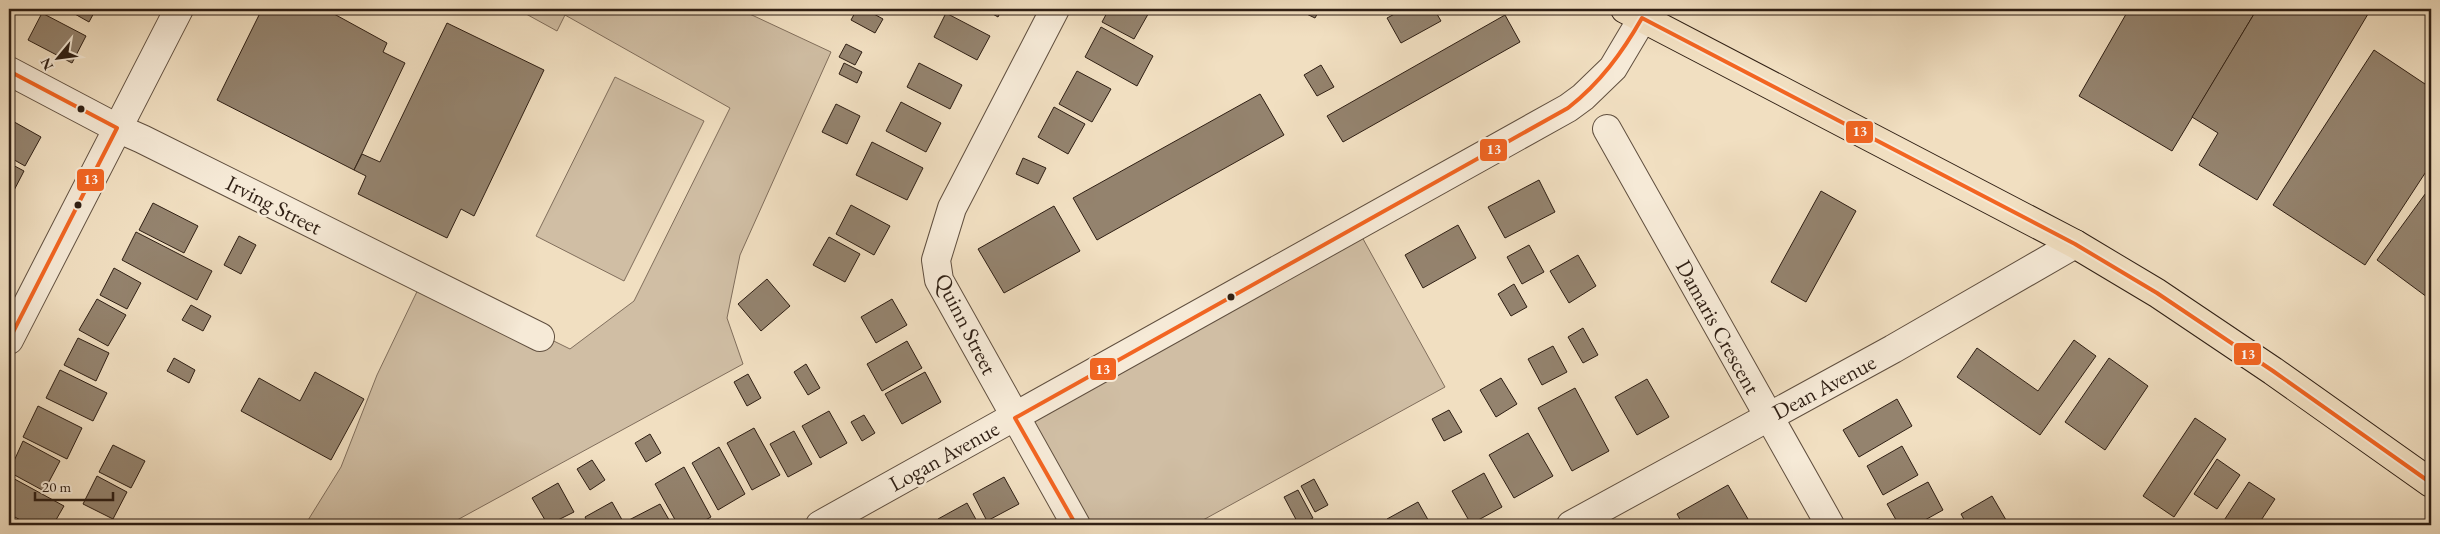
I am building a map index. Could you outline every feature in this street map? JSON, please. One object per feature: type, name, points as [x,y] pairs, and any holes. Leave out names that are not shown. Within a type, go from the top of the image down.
[{"type":"main road","points":[[1638,12],[2075,244],[2165,299],[2273,371],[2431,483]]},
{"type":"street","points":[[9,340],[179,9]]},
{"type":"street","name":"Quinn Street","points":[[1055,9],[952,208],[936,260],[939,280],[1076,525]]},
{"type":"street","name":"Logan Avenue","points":[[820,525],[1568,108],[1583,97],[1612,68],[1638,12]]},
{"type":"street","name":"Irving Street","points":[[9,71],[117,128],[540,337]]},
{"type":"street","name":"Damaris Crescent","points":[[1607,129],[1830,525]]},
{"type":"street","name":"Dean Avenue","points":[[1571,525],[1893,349],[2075,244]]},
{"type":"shaded area","points":[[517,9],[739,9],[831,52],[740,255],[727,318],[743,364],[448,525],[305,525],[341,467],[377,375],[424,277],[570,349],[634,301],[730,108],[565,15],[557,31]]},
{"type":"shaded area","points":[[615,77],[704,121],[624,281],[536,236]]},
{"type":"shaded area","points":[[1357,228],[1445,387],[1194,525],[1074,525],[1014,421]]},
{"type":"building","points":[[66,9],[96,9],[89,22]]},
{"type":"building","points":[[262,9],[325,9],[387,43],[383,52],[405,63],[354,170],[217,100]]},
{"type":"building","points":[[857,9],[865,9],[883,19],[875,33],[851,20]]},
{"type":"building","points":[[984,9],[1002,9],[998,17]]},
{"type":"building","points":[[1109,9],[1151,9],[1134,39],[1102,22]]},
{"type":"building","points":[[1296,9],[1320,9],[1315,18]]},
{"type":"building","points":[[1404,9],[1434,9],[1441,21],[1401,43],[1387,18]]},
{"type":"building","points":[[2129,9],[2257,9],[2172,151],[2079,96]]},
{"type":"building","points":[[2257,9],[2371,9],[2257,200],[2199,165],[2218,133],[2192,117]]},
{"type":"building","points":[[42,13],[86,36],[72,63],[28,40]]},
{"type":"building","points":[[946,13],[990,36],[977,60],[934,37]]},
{"type":"building","points":[[1505,15],[1520,42],[1343,142],[1327,116]]},
{"type":"building","points":[[447,23],[544,70],[474,216],[461,209],[447,238],[358,194],[366,176],[354,170],[362,154],[380,162]]},
{"type":"building","points":[[1101,27],[1153,56],[1137,86],[1085,57]]},
{"type":"building","points":[[846,44],[862,52],[855,65],[839,57]]},
{"type":"building","points":[[2374,50],[2431,88],[2431,164],[2365,265],[2273,205]]},
{"type":"building","points":[[844,63],[862,72],[857,83],[839,74]]},
{"type":"building","points":[[919,63],[962,85],[950,109],[907,87]]},
{"type":"building","points":[[1321,65],[1334,87],[1317,96],[1304,75]]},
{"type":"building","points":[[1077,71],[1111,89],[1092,122],[1059,104]]},
{"type":"building","points":[[1260,94],[1284,135],[1097,240],[1073,198]]},
{"type":"building","points":[[901,102],[941,123],[926,152],[886,131]]},
{"type":"building","points":[[836,104],[860,116],[847,144],[822,132]]},
{"type":"building","points":[[1054,107],[1085,124],[1068,154],[1038,137]]},
{"type":"building","points":[[9,119],[41,137],[25,166],[9,157]]},
{"type":"building","points":[[872,142],[923,168],[907,200],[856,175]]},
{"type":"building","points":[[1023,158],[1046,168],[1038,184],[1016,174]]},
{"type":"building","points":[[9,163],[24,171],[9,200]]},
{"type":"building","points":[[1539,180],[1555,212],[1505,238],[1488,207]]},
{"type":"building","points":[[2431,186],[2431,300],[2377,260]]},
{"type":"building","points":[[1821,191],[1856,211],[1806,302],[1771,282]]},
{"type":"building","points":[[153,203],[198,226],[184,253],[139,230]]},
{"type":"building","points":[[851,205],[890,226],[874,255],[836,234]]},
{"type":"building","points":[[1054,206],[1080,251],[1004,293],[978,249]]},
{"type":"building","points":[[1458,225],[1476,258],[1423,288],[1405,255]]},
{"type":"building","points":[[136,232],[212,271],[197,300],[122,260]]},
{"type":"building","points":[[239,236],[256,245],[241,274],[224,265]]},
{"type":"building","points":[[829,237],[860,254],[845,282],[813,265]]},
{"type":"building","points":[[1529,245],[1544,272],[1522,284],[1507,257]]},
{"type":"building","points":[[1578,255],[1596,286],[1569,303],[1550,271]]},
{"type":"building","points":[[114,268],[141,283],[127,309],[100,295]]},
{"type":"building","points":[[767,279],[790,306],[761,331],[738,304]]},
{"type":"building","points":[[1514,284],[1527,307],[1511,316],[1498,294]]},
{"type":"building","points":[[97,299],[126,315],[108,346],[79,330]]},
{"type":"building","points":[[892,299],[907,325],[876,343],[861,317]]},
{"type":"building","points":[[191,305],[211,316],[203,331],[182,320]]},
{"type":"building","points":[[1583,328],[1598,355],[1583,363],[1568,337]]},
{"type":"building","points":[[78,338],[109,353],[96,381],[64,365]]},
{"type":"building","points":[[2074,340],[2096,356],[2040,435],[1957,377],[1977,348],[2038,391]]},
{"type":"building","points":[[907,341],[922,368],[882,391],[867,364]]},
{"type":"building","points":[[1553,346],[1567,372],[1542,385],[1528,359]]},
{"type":"building","points":[[174,358],[195,370],[189,383],[167,371]]},
{"type":"building","points":[[2109,358],[2148,386],[2105,450],[2065,422]]},
{"type":"building","points":[[806,364],[820,388],[808,395],[794,372]]},
{"type":"building","points":[[60,370],[107,393],[93,421],[46,398]]},
{"type":"building","points":[[315,372],[364,399],[331,460],[241,411],[259,378],[300,401]]},
{"type":"building","points":[[925,372],[941,402],[902,424],[885,394]]},
{"type":"building","points":[[748,374],[761,398],[747,406],[734,382]]},
{"type":"building","points":[[1501,378],[1517,404],[1496,417],[1480,390]]},
{"type":"building","points":[[1647,379],[1669,417],[1637,435],[1615,397]]},
{"type":"building","points":[[1575,388],[1609,451],[1572,471],[1538,408]]},
{"type":"building","points":[[1897,399],[1912,426],[1859,457],[1843,430]]},
{"type":"building","points":[[38,406],[82,428],[67,459],[23,437]]},
{"type":"building","points":[[1449,410],[1462,432],[1444,441],[1432,419]]},
{"type":"building","points":[[829,411],[847,443],[820,458],[802,426]]},
{"type":"building","points":[[864,415],[875,433],[862,441],[851,422]]},
{"type":"building","points":[[2195,418],[2226,439],[2174,517],[2143,496]]},
{"type":"building","points":[[754,428],[780,475],[752,490],[727,443]]},
{"type":"building","points":[[794,431],[812,464],[788,477],[770,444]]},
{"type":"building","points":[[1528,433],[1553,476],[1514,498],[1489,455]]},
{"type":"building","points":[[650,434],[661,453],[646,462],[635,443]]},
{"type":"building","points":[[23,441],[60,461],[44,491],[9,472]]},
{"type":"building","points":[[113,445],[145,461],[131,488],[99,472]]},
{"type":"building","points":[[1902,446],[1918,475],[1883,495],[1867,466]]},
{"type":"building","points":[[719,447],[745,494],[718,510],[692,463]]},
{"type":"building","points":[[2217,459],[2240,475],[2217,509],[2194,494]]},
{"type":"building","points":[[592,460],[605,480],[590,490],[577,469]]},
{"type":"building","points":[[684,467],[711,517],[696,525],[678,525],[655,484]]},
{"type":"building","points":[[1484,473],[1502,507],[1471,524],[1452,491]]},
{"type":"building","points":[[9,476],[64,506],[53,525],[30,525],[9,514]]},
{"type":"building","points":[[97,476],[127,492],[113,519],[83,504]]},
{"type":"building","points":[[1004,477],[1019,504],[987,521],[973,494]]},
{"type":"building","points":[[1314,479],[1328,505],[1315,512],[1301,486]]},
{"type":"building","points":[[1928,482],[1943,510],[1916,525],[1899,525],[1887,504]]},
{"type":"building","points":[[2249,482],[2275,499],[2258,525],[2221,525]]},
{"type":"building","points":[[558,483],[574,512],[548,525],[532,498]]},
{"type":"building","points":[[1728,485],[1748,519],[1737,525],[1683,525],[1677,514]]},
{"type":"building","points":[[1298,490],[1313,518],[1299,525],[1284,497]]},
{"type":"building","points":[[1992,496],[2009,525],[1967,525],[1961,514]]},
{"type":"building","points":[[612,502],[625,525],[589,525],[585,517]]},
{"type":"building","points":[[1418,502],[1431,525],[1391,525],[1387,519]]},
{"type":"building","points":[[967,503],[979,525],[942,525],[938,519]]},
{"type":"building","points":[[660,504],[672,525],[632,525],[629,520]]},
{"type":"transit line","name":"13","points":[[1076,525],[1015,418],[1568,108],[1610,67],[1642,18],[2075,244],[2157,293],[2273,371],[2431,483]]},
{"type":"transit line","name":"13","points":[[9,71],[117,128],[9,340]]}]
